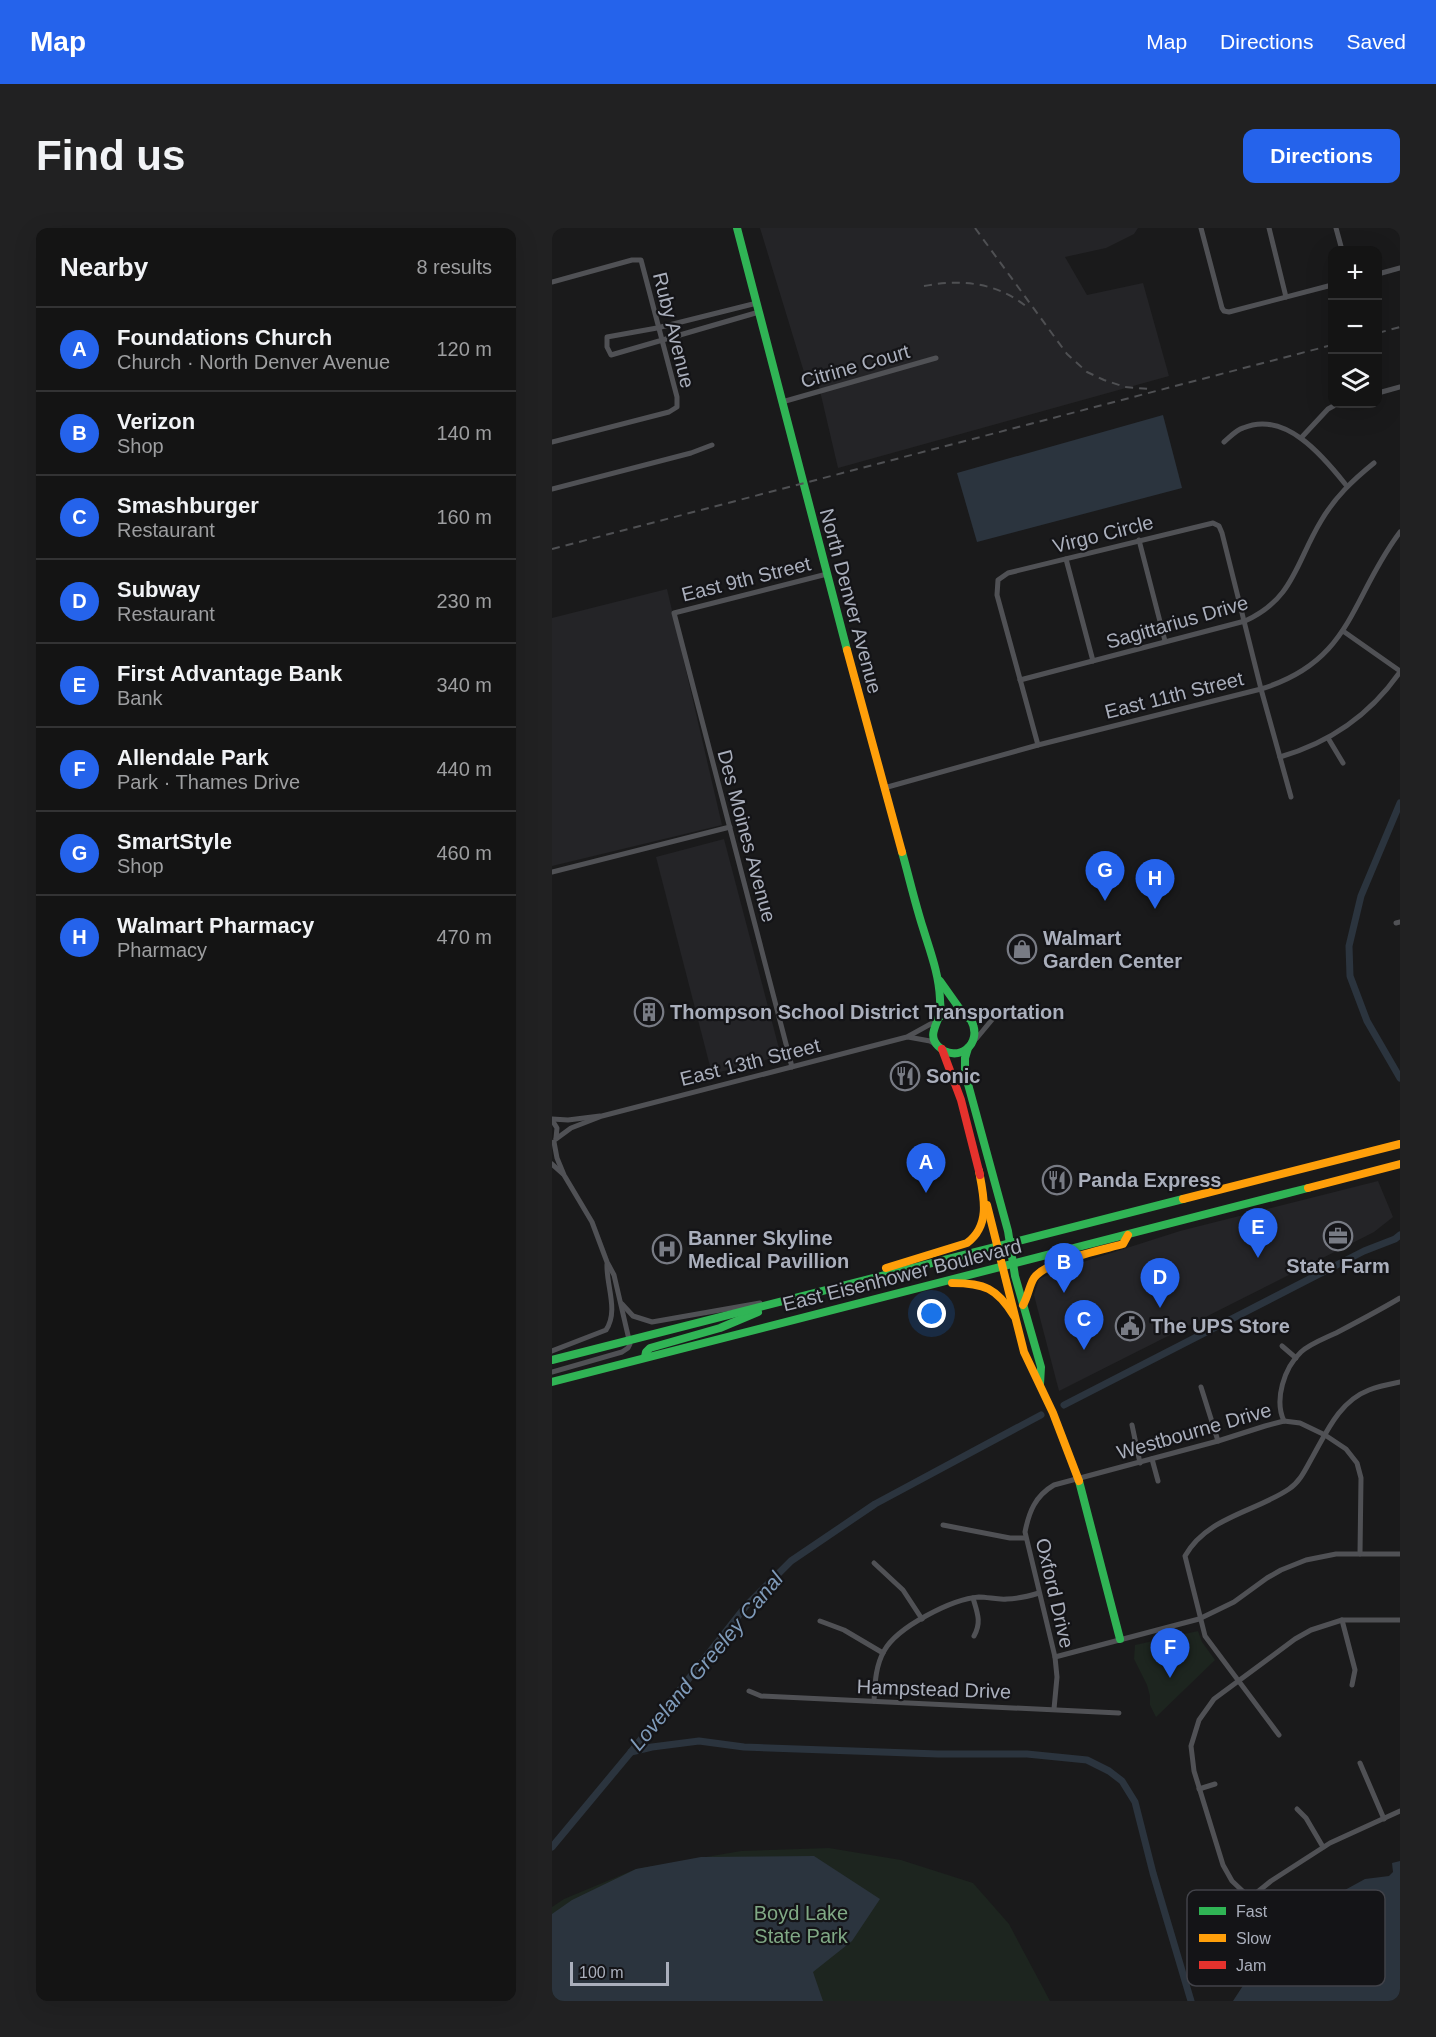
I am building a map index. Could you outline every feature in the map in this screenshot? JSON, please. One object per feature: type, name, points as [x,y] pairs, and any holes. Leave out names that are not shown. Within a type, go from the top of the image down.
[{"type":"main road","name":"North Denver Avenue","points":[[737,228],[884,788],[939,980],[938,1019]]},
{"type":"main road","name":"North Denver Avenue","points":[[939,980],[963,1013]]},
{"type":"main road","points":[[1040,1384],[1041,1367],[1023,1305],[1010,1244],[965,1073],[965,1058],[974,1039],[975,1028],[973,1022],[963,1013],[950,1011],[938,1019],[933,1034],[961,1100],[1001,1267],[1029,1366],[1040,1384],[1070,1451],[1079,1478],[1120,1639]]},
{"type":"main road","points":[[940,1047],[952,1053],[958,1053],[970,1046]]},
{"type":"main road","name":"East Eisenhower Boulevard","points":[[552,1360],[1400,1144]]},
{"type":"main road","name":"East Eisenhower Boulevard","points":[[552,1382],[1400,1164]]},
{"type":"main road","points":[[645,1357],[650,1347],[720,1328],[786,1300],[972,1240],[981,1229],[984,1215],[979,1171]]},
{"type":"main road","points":[[1023,1305],[1029,1296],[1033,1279],[1038,1273],[1056,1265],[1124,1244],[1128,1235]]},
{"type":"main road","points":[[899,1292],[951,1283],[979,1284],[992,1288],[1001,1295],[1014,1316]]},
{"type":"street","points":[[1202,228],[1224,311],[1229,312],[1328,286]]},
{"type":"street","points":[[1269,228],[1286,297]]},
{"type":"street","points":[[1336,228],[1341,246]]},
{"type":"street","name":"Ruby Avenue","points":[[552,281],[632,260],[641,260],[677,407],[669,412],[552,442]]},
{"type":"street","points":[[1382,273],[1400,268]]},
{"type":"street","points":[[757,303],[657,328],[607,337],[607,347],[611,355],[759,312]]},
{"type":"street","name":"Citrine Court","points":[[782,402],[936,358]]},
{"type":"street","points":[[1382,392],[1400,387]]},
{"type":"street","points":[[1301,438],[1330,408]]},
{"type":"street","points":[[1224,442],[1241,428],[1267,423],[1279,426],[1301,438],[1346,485]]},
{"type":"street","points":[[552,489],[692,453],[712,445]]},
{"type":"street","name":"Sagittarius Drive","points":[[1020,680],[1245,621],[1260,615],[1282,596],[1290,584],[1321,520],[1346,485],[1374,463]]},
{"type":"street","name":"Virgo Circle","points":[[1038,745],[997,595],[998,580],[1008,573],[1204,523],[1216,524],[1222,533],[1291,797]]},
{"type":"street","name":"East 11th Street","points":[[884,788],[1038,745],[1261,689],[1289,679],[1303,671],[1328,650],[1343,631],[1384,553],[1400,532]]},
{"type":"street","points":[[1139,540],[1165,641]]},
{"type":"street","points":[[1066,559],[1093,661]]},
{"type":"street","name":"East 9th Street","points":[[674,613],[827,574]]},
{"type":"street","name":"Des Moines Avenue","points":[[674,613],[792,1067]]},
{"type":"street","points":[[1280,757],[1328,738],[1352,723],[1389,688],[1400,672],[1343,631]]},
{"type":"street","points":[[1328,738],[1343,763]]},
{"type":"street","points":[[552,872],[730,827]]},
{"type":"street","points":[[963,1013],[984,1014],[1000,1010],[970,1046]]},
{"type":"street","name":"East 13th Street","points":[[554,1142],[571,1128],[602,1116],[907,1037],[938,1019]]},
{"type":"street","name":"East 13th Street","points":[[907,1037],[930,1041],[940,1047]]},
{"type":"street","name":"East 13th Street","points":[[552,1119],[568,1120],[602,1116]]},
{"type":"street","points":[[552,1119],[557,1128],[554,1142],[556,1158],[592,1222],[614,1275],[629,1340],[628,1348],[622,1352],[552,1372]]},
{"type":"street","points":[[552,1164],[564,1175]]},
{"type":"street","points":[[552,1351],[606,1330],[612,1322],[606,1277],[607,1262]]},
{"type":"street","points":[[1284,1421],[1280,1413],[1280,1393],[1296,1358],[1311,1346],[1376,1313],[1400,1298]]},
{"type":"street","points":[[621,1303],[633,1316],[652,1322],[747,1304],[786,1300]]},
{"type":"street","points":[[1282,1346],[1296,1358]]},
{"type":"street","points":[[1279,1736],[1205,1636],[1185,1561],[1187,1551],[1198,1539],[1226,1519],[1290,1488],[1301,1477],[1342,1409],[1350,1401],[1370,1389],[1400,1382]]},
{"type":"street","points":[[1201,1387],[1218,1441]]},
{"type":"street","name":"Westbourne Drive","points":[[1079,1478],[1218,1441],[1265,1425],[1284,1421],[1300,1424],[1325,1436],[1351,1454],[1360,1469],[1360,1554]]},
{"type":"street","points":[[1132,1425],[1140,1463]]},
{"type":"street","points":[[1152,1459],[1158,1481]]},
{"type":"street","name":"Oxford Drive","points":[[1054,1709],[1057,1677],[1055,1657],[1025,1538],[1028,1518],[1037,1499],[1054,1485],[1079,1478]]},
{"type":"street","points":[[943,1525],[1010,1538],[1025,1538]]},
{"type":"street","points":[[1055,1657],[1199,1619],[1234,1602],[1267,1578],[1294,1564],[1321,1556],[1400,1554]]},
{"type":"street","points":[[874,1563],[903,1590],[922,1619]]},
{"type":"street","points":[[874,1701],[877,1670],[883,1653],[899,1635],[922,1619],[973,1598],[1007,1599],[1039,1593]]},
{"type":"street","points":[[973,1598],[979,1617],[979,1628],[974,1636]]},
{"type":"street","points":[[1342,1620],[1355,1670],[1352,1685]]},
{"type":"street","points":[[1241,1890],[1232,1881],[1223,1865],[1191,1762],[1191,1746],[1198,1720],[1209,1704],[1295,1639],[1311,1630],[1342,1620],[1400,1620]]},
{"type":"street","points":[[820,1621],[844,1630],[883,1653]]},
{"type":"street","name":"Hampstead Drive","points":[[749,1691],[761,1696],[1119,1713]]},
{"type":"street","points":[[1360,1763],[1384,1819]]},
{"type":"street","points":[[1199,1789],[1215,1784]]},
{"type":"street","points":[[1297,1809],[1306,1818],[1323,1847]]},
{"type":"street","points":[[1260,1890],[1323,1847],[1400,1811]]},
{"type":"shaded area","points":[[760,228],[1138,228],[1134,234],[1106,248],[1065,257],[1087,295],[1143,283],[1169,376],[838,468],[817,378],[807,382]]},
{"type":"shaded area","points":[[1163,415],[1182,488],[977,542],[957,473]]},
{"type":"shaded area","points":[[667,589],[722,825],[552,866],[552,618]]},
{"type":"shaded area","points":[[724,839],[781,1056],[712,1074],[656,857]]},
{"type":"shaded area","points":[[1378,1181],[1393,1217],[1374,1232],[1059,1391],[1034,1295],[1039,1279],[1061,1269],[1180,1231]]},
{"type":"shaded area","name":"Boyd Lake State Park","points":[[814,1856],[880,1899],[852,1941],[813,1972],[823,2001],[552,2001],[552,1914],[572,1900],[636,1869],[701,1857]]},
{"type":"shaded area","points":[[1400,1861],[1400,2001],[1233,2001],[1243,1986],[1385,1986],[1385,1890],[1345,1890],[1365,1879],[1389,1876],[1393,1872],[1392,1863]]},
{"type":"green space","points":[[1198,1631],[1202,1642],[1215,1660],[1156,1717],[1150,1705],[1147,1685],[1134,1659],[1135,1645]]},
{"type":"green space","name":"Boyd Lake State Park","points":[[829,1848],[901,1860],[973,1883],[1009,1924],[1050,2001],[552,2001],[552,1907],[564,1899],[636,1869],[741,1851]]},
{"type":"waterway","name":"Loveland Greeley Canal","points":[[1400,803],[1361,896],[1349,946],[1350,976],[1367,1021],[1400,1078]]},
{"type":"waterway","name":"Loveland Greeley Canal","points":[[1064,1405],[1364,1251],[1400,1235]]},
{"type":"waterway","name":"Loveland Greeley Canal","points":[[552,1847],[631,1752],[746,1606],[791,1561],[875,1504],[1041,1415]]},
{"type":"waterway","points":[[631,1752],[699,1741],[744,1747],[938,1754],[1027,1754],[1087,1760],[1109,1771],[1122,1781],[1135,1802],[1153,1873],[1191,2001]]},
{"type":"railway","points":[[975,228],[1067,354],[1087,372],[1104,380],[1125,387],[1149,389]]},
{"type":"railway","points":[[924,286],[951,283],[978,284],[1003,292],[1027,307]]},
{"type":"railway","points":[[1382,332],[1400,327]]},
{"type":"railway","points":[[552,549],[1328,346]]},
{"type":"traffic: fast","points":[[737,228],[847,650]]},
{"type":"traffic: fast","points":[[902,852],[938,981],[940,1009],[933,1038],[945,1051],[953,1053],[966,1049],[974,1037],[971,1020],[956,1012],[939,1017]]},
{"type":"traffic: fast","points":[[940,981],[962,1012]]},
{"type":"traffic: fast","points":[[968,1048],[965,1073],[1008,1231],[1015,1276],[1041,1367],[1040,1384]]},
{"type":"traffic: fast","points":[[552,1382],[1308,1188]]},
{"type":"traffic: fast","points":[[552,1360],[1183,1199]]},
{"type":"traffic: fast","points":[[645,1357],[650,1348],[720,1328],[758,1312]]},
{"type":"traffic: fast","points":[[1079,1481],[1120,1639]]},
{"type":"traffic: slow","points":[[847,650],[902,852]]},
{"type":"traffic: slow","points":[[1183,1199],[1400,1144]]},
{"type":"traffic: slow","points":[[1308,1188],[1400,1164]]},
{"type":"traffic: slow","points":[[886,1268],[967,1243],[975,1236],[980,1228],[984,1210],[979,1171]]},
{"type":"traffic: slow","points":[[987,1205],[1024,1352],[1053,1413],[1079,1481]]},
{"type":"traffic: slow","points":[[1023,1305],[1032,1281],[1040,1272],[1062,1261],[1123,1244],[1128,1235]]},
{"type":"traffic: slow","points":[[952,1283],[973,1284],[989,1289],[1002,1299],[1014,1316]]},
{"type":"traffic: jam","points":[[942,1049],[961,1100],[980,1175]]},
{"type":"place","name":"SmartStyle","points":[[1105,901]]},
{"type":"place","name":"Walmart Pharmacy","points":[[1155,909]]},
{"type":"place","name":"Walmart Garden Center","points":[[1022,949]]},
{"type":"place","name":"Thompson School District Transportation","points":[[649,1012]]},
{"type":"place","name":"Sonic","points":[[905,1076]]},
{"type":"place","name":"Panda Express","points":[[1057,1180]]},
{"type":"place","name":"Foundations Church","points":[[926,1193]]},
{"type":"place","name":"State Farm","points":[[1338,1236]]},
{"type":"place","name":"Banner Skyline Medical Pavillion","points":[[667,1249]]},
{"type":"place","name":"First Advantage Bank","points":[[1258,1258]]},
{"type":"place","name":"Verizon","points":[[1064,1293]]},
{"type":"place","name":"Subway","points":[[1160,1308]]},
{"type":"place","name":"The UPS Store","points":[[1130,1326]]},
{"type":"place","name":"Smashburger","points":[[1084,1350]]},
{"type":"place","name":"Allendale Park","points":[[1170,1678]]}]
